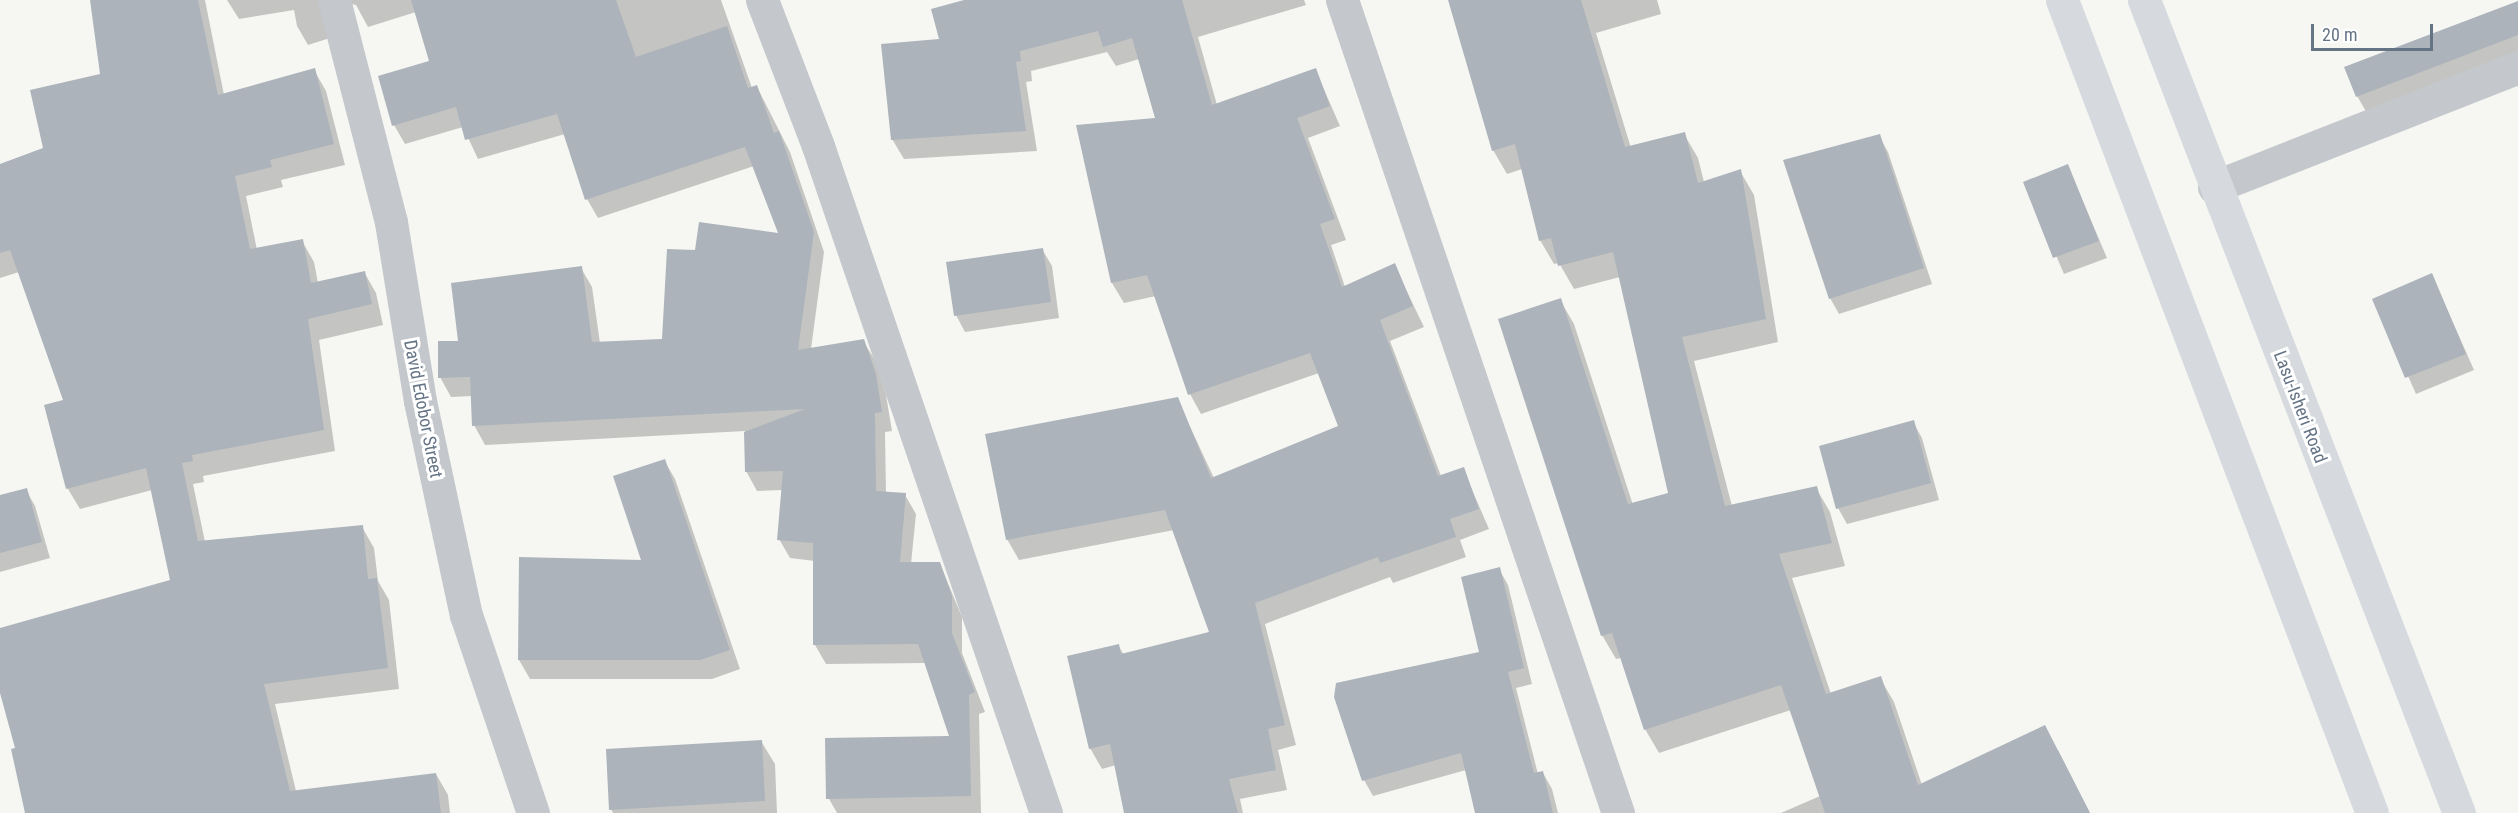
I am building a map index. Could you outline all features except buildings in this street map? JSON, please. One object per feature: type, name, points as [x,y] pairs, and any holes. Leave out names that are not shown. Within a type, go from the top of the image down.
[{"type":"main road","points":[[2062,0],[2372,813]]},
{"type":"main road","name":"Lasu-Isheri Road","points":[[2144,0],[2214,187],[2459,813]]},
{"type":"street","name":"David Edobor Street","points":[[334,0],[391,222],[420,401],[466,615],[533,813]]},
{"type":"street","points":[[762,0],[818,146],[1046,813]]},
{"type":"street","points":[[1342,0],[1618,813]]},
{"type":"street","points":[[2214,187],[2518,67]]}]
